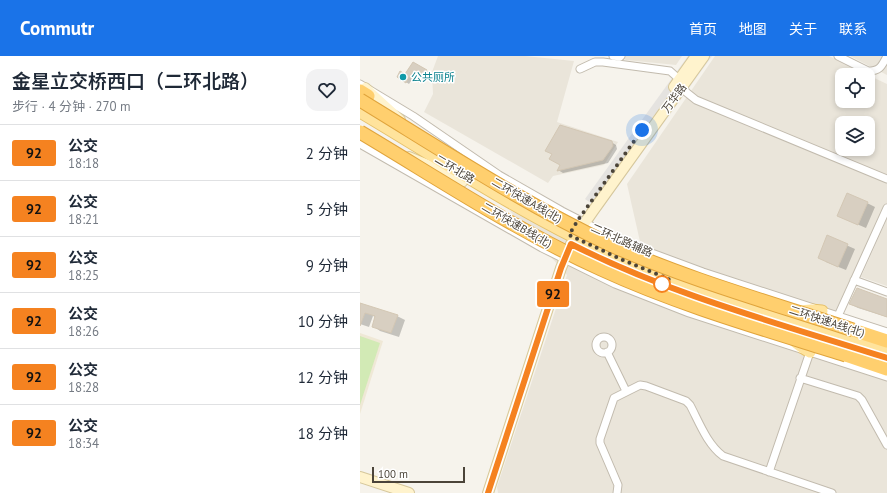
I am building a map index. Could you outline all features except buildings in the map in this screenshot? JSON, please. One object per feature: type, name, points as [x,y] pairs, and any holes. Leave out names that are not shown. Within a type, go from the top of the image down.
[{"type":"highway","points":[[360,91],[409,123],[464,179]]},
{"type":"highway","name":"二环快速A线(北)","points":[[360,100],[464,179],[570,225],[634,255],[883,348]]},
{"type":"highway","name":"二环快速B线(北)","points":[[360,132],[464,179],[545,242],[589,264],[630,282],[706,310],[887,369]]},
{"type":"highway","points":[[360,140],[464,179]]},
{"type":"main road","name":"二环北路","points":[[360,112],[530,222],[572,239],[622,268],[657,282],[883,348],[887,358]]},
{"type":"main road","name":"二环北路","points":[[360,120],[409,145]]},
{"type":"main road","points":[[763,314],[807,310],[822,311]]},
{"type":"main road","points":[[763,314],[772,324],[799,346],[810,352]]},
{"type":"main road","points":[[883,348],[887,362]]},
{"type":"street","points":[[613,56],[621,56]]},
{"type":"street","name":"万华路","points":[[488,493],[572,239],[581,221],[681,82],[696,56]]},
{"type":"street","name":"万华路","points":[[681,82],[704,56]]},
{"type":"street","points":[[838,56],[868,71],[873,71],[882,67],[887,56]]},
{"type":"street","points":[[580,69],[595,62],[603,62],[670,71],[681,82],[686,92],[696,100],[887,179]]},
{"type":"street","points":[[360,84],[378,99],[428,148],[464,179]]},
{"type":"street","name":"二环北路辅路","points":[[360,84],[413,116],[492,171],[581,221],[632,245],[678,264],[887,332]]},
{"type":"street","points":[[360,144],[500,225],[564,260],[603,279],[651,299],[887,377]]},
{"type":"street","points":[[838,316],[887,208]]},
{"type":"street","points":[[854,280],[887,292]]},
{"type":"street","points":[[607,352],[626,391]]},
{"type":"street","points":[[769,472],[810,352]]},
{"type":"street","points":[[800,378],[858,396],[862,400],[887,445]]},
{"type":"street","points":[[617,493],[618,485],[600,443],[600,439],[612,401],[618,395],[640,385],[686,401],[690,404],[711,444],[716,451],[723,456],[832,493]]},
{"type":"street","points":[[360,478],[409,493]]},
{"type":"shaded area","points":[[438,56],[525,56],[574,61],[557,122],[618,142],[604,165],[553,176],[548,183],[424,112],[433,94],[432,72]]},
{"type":"shaded area","points":[[620,56],[682,56],[676,65],[626,60]]},
{"type":"shaded area","points":[[688,56],[712,56],[601,210],[585,199]]},
{"type":"shaded area","points":[[715,56],[829,56],[854,68],[835,68],[835,108],[875,108],[875,78],[887,84],[887,204],[836,314],[737,284],[641,246],[627,184]]},
{"type":"shaded area","points":[[850,56],[887,56],[887,75]]},
{"type":"shaded area","points":[[509,210],[887,377],[887,493],[498,493],[497,487],[567,275]]},
{"type":"shaded area","points":[[887,219],[887,286],[861,277]]},
{"type":"shaded area","points":[[360,333],[383,341],[360,414]]},
{"type":"green space","points":[[360,336],[380,343],[360,405]]},
{"type":"bus line","name":"92","points":[[488,493],[561,268],[571,244],[622,268],[676,289],[887,358]]},
{"type":"place","name":"公共厕所","points":[[403,77]]},
{"type":"route","points":[[642,130],[569,235],[590,246],[669,279],[662,284]]}]
